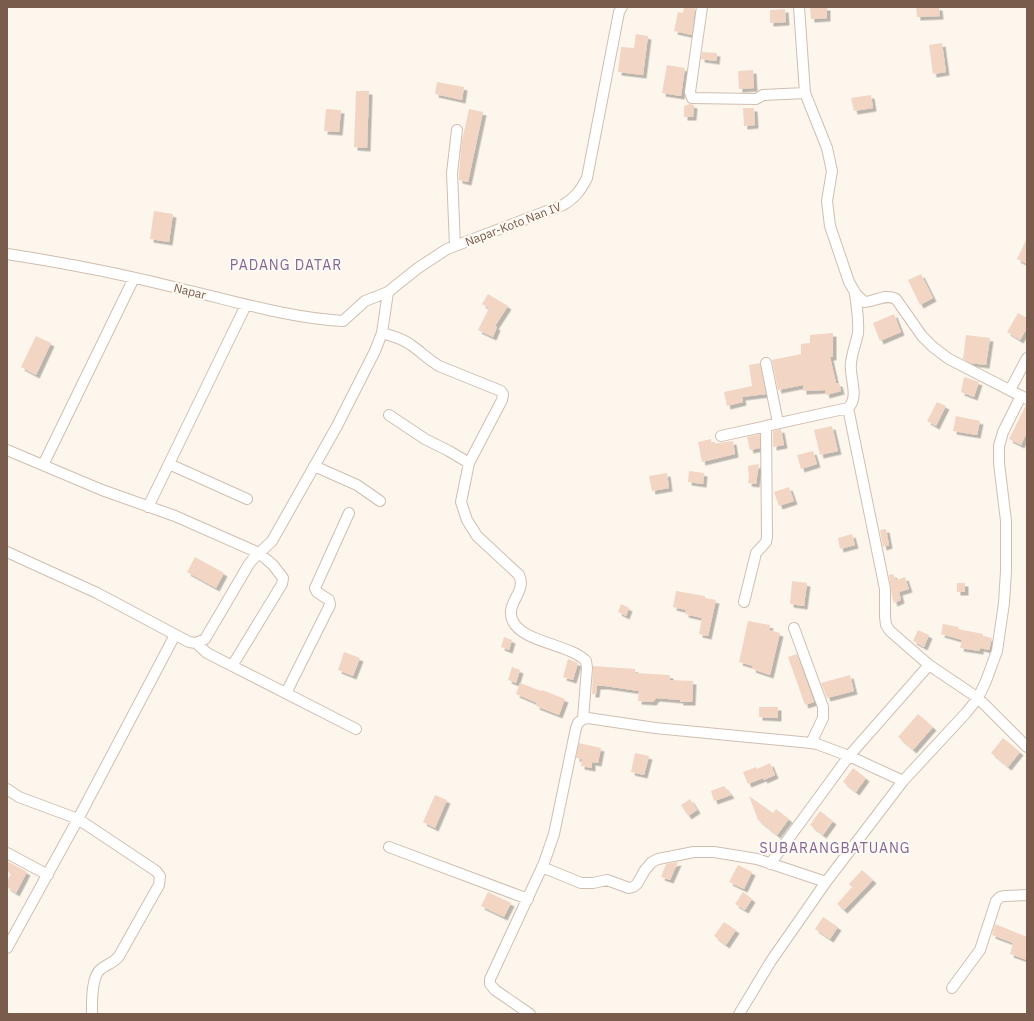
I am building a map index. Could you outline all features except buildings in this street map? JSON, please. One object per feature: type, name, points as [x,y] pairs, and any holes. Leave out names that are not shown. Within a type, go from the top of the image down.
[{"type":"street","name":"Napar-Koto Nan IV","points":[[365,301],[388,292],[432,258],[454,246],[563,205],[571,201],[578,194],[587,178],[619,12],[622,7]]},
{"type":"street","points":[[702,7],[690,92],[692,98],[756,99],[762,95],[805,93]]},
{"type":"street","points":[[721,436],[848,408],[852,404],[851,364],[858,334],[859,315],[857,296],[849,282],[830,226],[827,201],[832,176],[832,166],[827,148],[805,93],[799,7]]},
{"type":"street","points":[[454,246],[452,173],[457,130]]},
{"type":"street","name":"Napar","points":[[7,254],[56,261],[318,320],[343,321],[365,301]]},
{"type":"street","points":[[43,465],[134,278]]},
{"type":"street","points":[[7,552],[97,593],[189,642],[196,643],[201,641],[208,635],[249,564],[272,541],[347,406],[375,351],[382,333],[388,292]]},
{"type":"street","points":[[740,1013],[772,961],[826,882],[903,781],[978,698],[994,662],[1004,603],[1006,571],[1006,521],[999,463],[999,446],[1003,432],[1024,398],[949,358],[933,347],[922,336],[896,299],[887,297],[870,301],[857,296]]},
{"type":"street","points":[[148,507],[246,304]]},
{"type":"street","points":[[382,333],[396,336],[403,340],[439,366],[501,390],[503,394],[502,400],[469,463],[461,502],[467,520],[477,536],[519,575],[522,582],[511,607],[514,624],[522,631],[574,653],[586,661],[587,668],[583,719]]},
{"type":"street","points":[[1010,390],[1027,358]]},
{"type":"street","points":[[766,363],[778,423]]},
{"type":"street","points":[[848,408],[885,589],[886,625],[890,631],[929,665],[978,698],[1027,747]]},
{"type":"street","points":[[389,415],[425,439],[469,463]]},
{"type":"street","points":[[744,602],[756,553],[766,542],[767,537],[766,426]]},
{"type":"street","points":[[7,450],[102,490],[175,516],[259,553],[273,565],[284,581],[232,666]]},
{"type":"street","points":[[169,464],[247,499]]},
{"type":"street","points":[[314,466],[357,485],[380,501]]},
{"type":"street","points":[[286,694],[330,605],[329,600],[317,592],[315,588],[349,513]]},
{"type":"street","points":[[794,628],[823,707],[823,718],[811,743]]},
{"type":"street","points":[[7,948],[48,875],[175,635]]},
{"type":"street","points":[[196,643],[207,653],[356,729]]},
{"type":"street","points":[[770,864],[849,756],[929,665]]},
{"type":"street","points":[[530,1014],[491,987],[489,981],[528,899],[554,834],[576,728],[578,723],[583,719],[594,718],[654,728],[811,743],[849,756],[903,781]]},
{"type":"street","points":[[7,788],[19,797],[78,819],[156,871],[161,879],[119,956],[113,962],[97,972],[92,1014]]},
{"type":"street","points":[[389,847],[528,899]]},
{"type":"street","points":[[542,867],[581,883],[593,883],[607,880],[629,888],[637,884],[645,870],[652,862],[658,859],[694,852],[714,852],[757,859],[826,882]]},
{"type":"street","points":[[7,853],[48,875]]},
{"type":"street","points":[[952,988],[980,950],[996,901],[1000,897],[1027,895]]},
{"type":"district","name":"PADANG DATAR","points":[[286,265]]},
{"type":"district","name":"SUBARANGBATUANG","points":[[835,848]]}]
